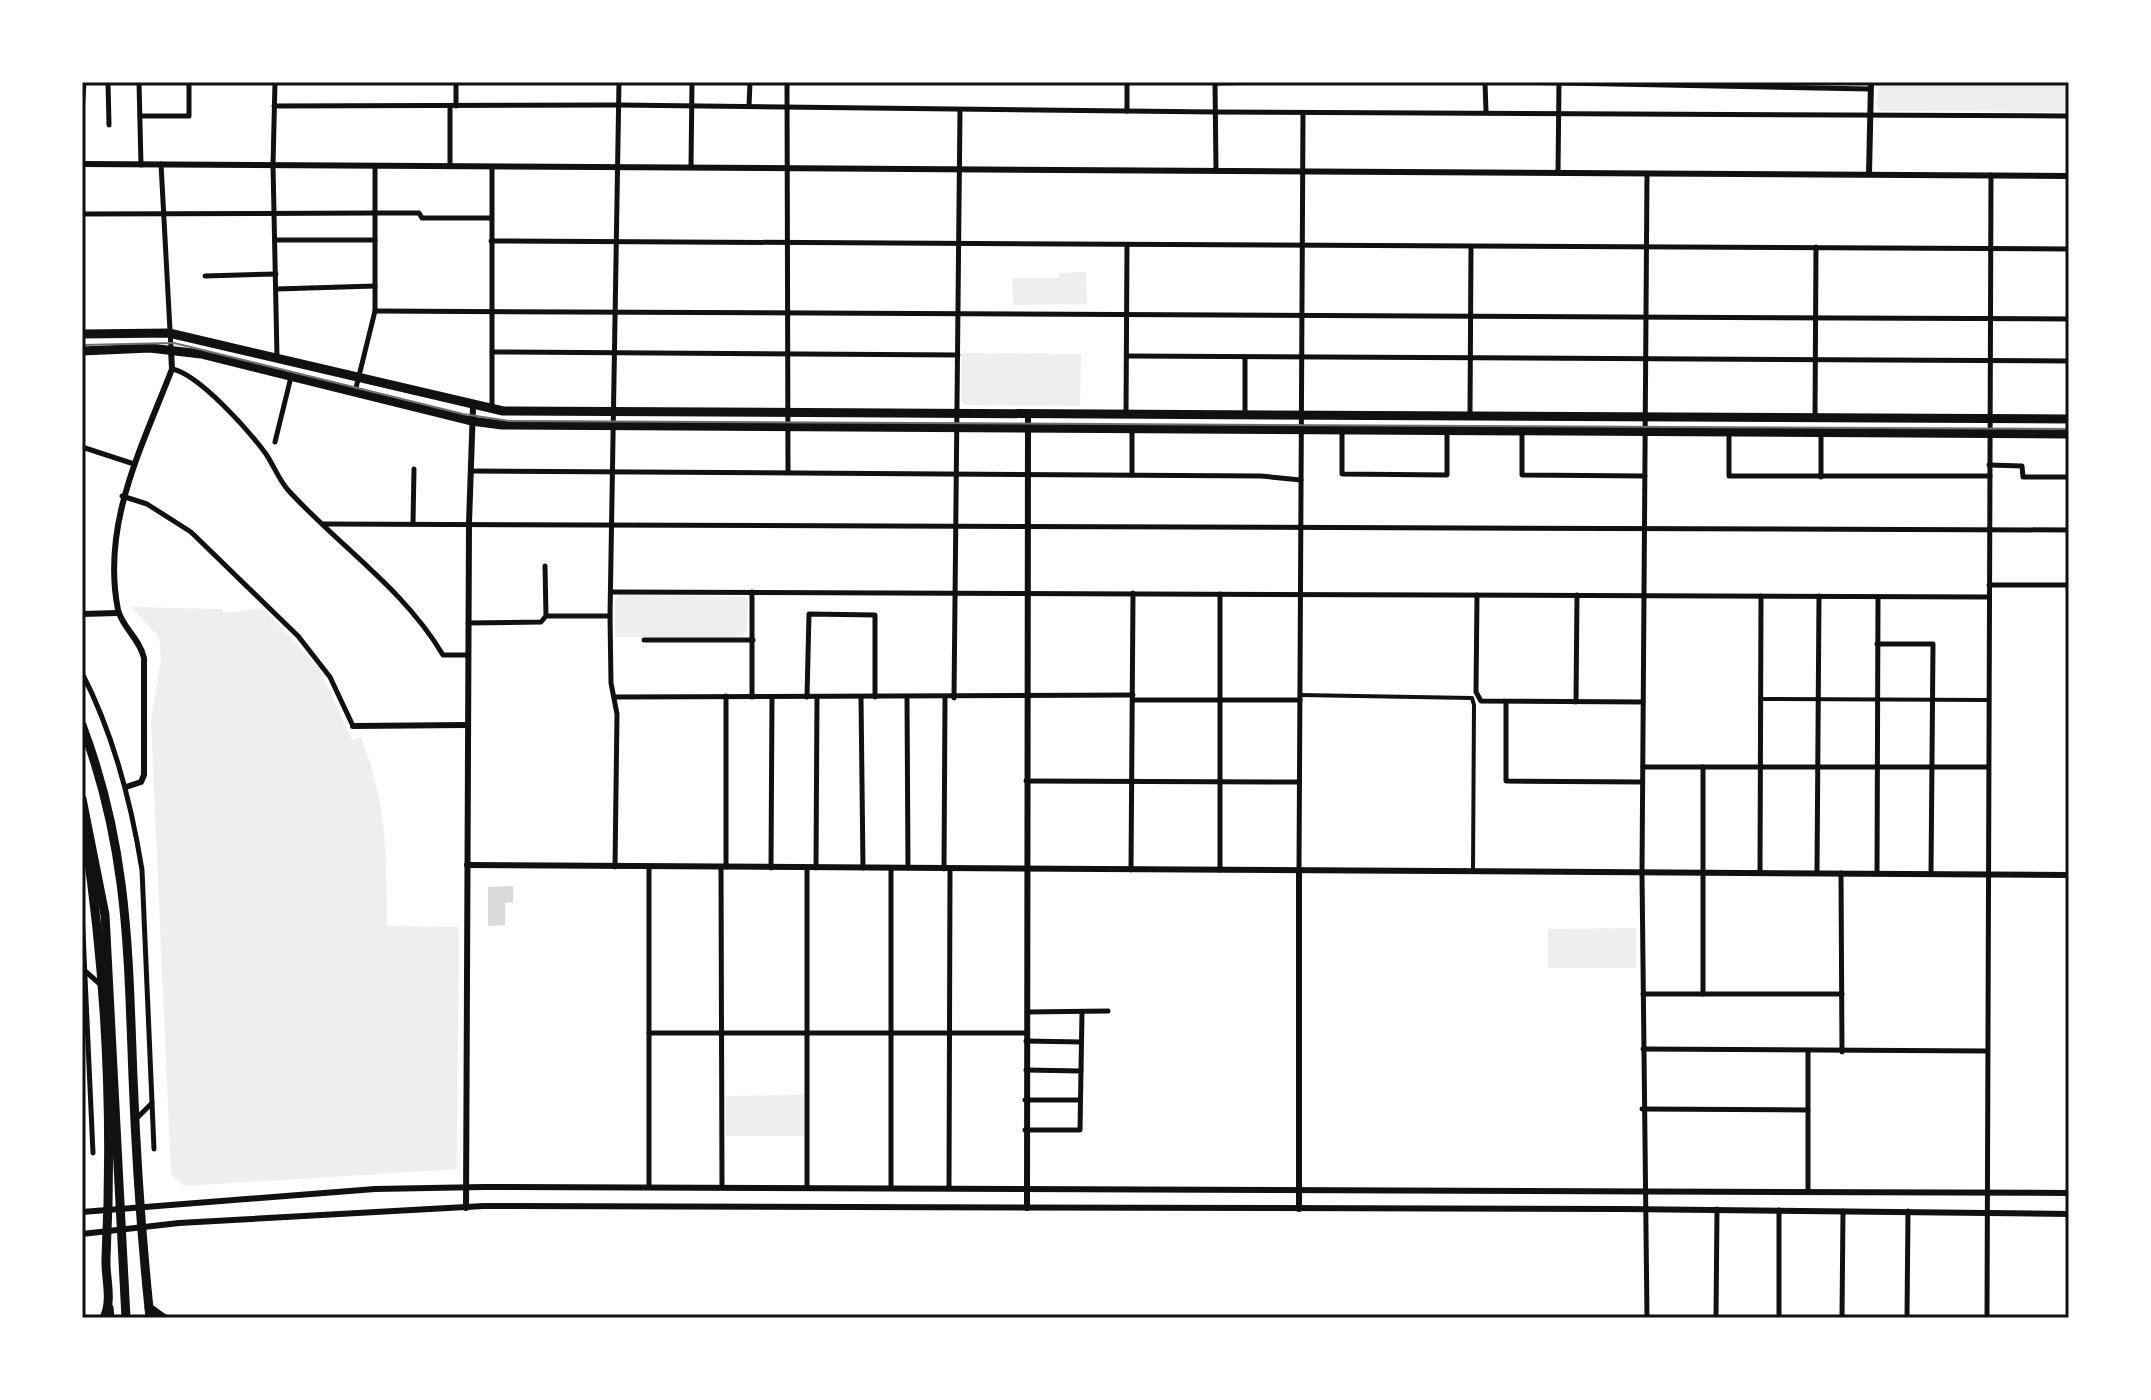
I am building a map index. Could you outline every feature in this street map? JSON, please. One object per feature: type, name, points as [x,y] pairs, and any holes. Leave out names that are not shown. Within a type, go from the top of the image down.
[{"type":"highway","points":[[82,334],[169,333],[492,410],[612,408],[787,413],[2069,419]]},
{"type":"highway","points":[[82,351],[171,349],[471,421],[611,430],[1300,429],[2069,434]]},
{"type":"highway","points":[[82,725],[114,829],[127,908],[140,1227],[149,1313],[163,1318]]},
{"type":"highway","points":[[82,799],[105,915],[126,1318]]},
{"type":"highway","points":[[82,820],[97,916],[102,986],[107,1125],[107,1315]]},
{"type":"street","points":[[82,114],[84,82]]},
{"type":"street","points":[[108,82],[109,125]]},
{"type":"street","points":[[139,82],[141,165]]},
{"type":"street","points":[[140,116],[189,116],[189,82]]},
{"type":"street","points":[[275,82],[273,165],[277,358]]},
{"type":"street","points":[[450,166],[456,82]]},
{"type":"street","points":[[615,867],[617,714],[610,616],[619,82]]},
{"type":"street","points":[[691,167],[692,82]]},
{"type":"street","points":[[749,106],[750,82]]},
{"type":"street","points":[[787,82],[788,472]]},
{"type":"street","points":[[1127,82],[1127,111]]},
{"type":"street","points":[[1216,170],[1215,82],[1279,82]]},
{"type":"street","points":[[1485,82],[1486,111]]},
{"type":"street","points":[[1513,82],[1870,85],[1869,174]]},
{"type":"street","points":[[1558,173],[1559,83]]},
{"type":"street","points":[[274,106],[619,105],[1303,113],[1558,111],[2069,116]]},
{"type":"street","points":[[954,698],[960,110]]},
{"type":"street","points":[[1299,1209],[1303,113]]},
{"type":"street","points":[[82,164],[2069,176]]},
{"type":"street","points":[[126,787],[141,782],[144,775],[144,658],[139,642],[118,613],[115,534],[122,496],[172,369],[161,164]]},
{"type":"street","points":[[355,392],[375,311],[375,166]]},
{"type":"street","points":[[492,167],[492,410]]},
{"type":"street","points":[[1647,174],[1642,782],[1642,1109],[1647,1318]]},
{"type":"street","points":[[1987,1318],[1991,175]]},
{"type":"street","points":[[82,214],[419,213],[422,218],[491,218]]},
{"type":"street","points":[[276,240],[375,240]]},
{"type":"street","points":[[491,241],[788,240],[1127,245],[2069,249]]},
{"type":"street","points":[[1126,415],[1127,245]]},
{"type":"street","points":[[1470,416],[1471,247]]},
{"type":"street","points":[[1815,418],[1816,247]]},
{"type":"street","points":[[205,276],[276,274]]},
{"type":"street","points":[[276,289],[376,286]]},
{"type":"street","points":[[375,311],[2069,319]]},
{"type":"street","points":[[492,352],[958,355]]},
{"type":"street","points":[[1127,356],[2069,361]]},
{"type":"street","points":[[1245,357],[1245,415]]},
{"type":"street","points":[[172,369],[185,371],[239,422],[265,453],[286,488],[409,607],[443,655],[468,655]]},
{"type":"street","points":[[275,442],[291,376]]},
{"type":"street","points":[[466,1208],[468,623],[473,407]]},
{"type":"street","points":[[1027,1208],[1028,414]]},
{"type":"street","points":[[1132,430],[1132,475]]},
{"type":"street","points":[[1342,430],[1342,474],[1447,475],[1447,431]]},
{"type":"street","points":[[1522,432],[1522,475],[1645,476]]},
{"type":"street","points":[[1821,432],[1821,477]]},
{"type":"street","points":[[1729,434],[1729,476],[1990,476]]},
{"type":"street","points":[[82,447],[134,464]]},
{"type":"street","points":[[1989,465],[2022,466],[2023,477],[2069,477]]},
{"type":"street","points":[[413,523],[414,469]]},
{"type":"street","points":[[470,471],[1132,475],[1301,480]]},
{"type":"street","points":[[122,496],[147,504],[191,532],[298,636],[330,677],[353,726],[468,725]]},
{"type":"street","points":[[323,524],[2069,530]]},
{"type":"street","points":[[468,623],[541,622],[546,616],[545,566]]},
{"type":"street","points":[[1989,585],[2069,585]]},
{"type":"street","points":[[611,592],[1989,597]]},
{"type":"street","points":[[752,592],[752,697]]},
{"type":"street","points":[[1131,870],[1133,593]]},
{"type":"street","points":[[1220,594],[1220,870]]},
{"type":"street","points":[[1477,595],[1476,692],[1481,701],[1643,702]]},
{"type":"street","points":[[1576,702],[1577,595]]},
{"type":"street","points":[[1760,873],[1761,596]]},
{"type":"street","points":[[1817,873],[1819,596]]},
{"type":"street","points":[[1877,874],[1878,597]]},
{"type":"street","points":[[82,614],[118,613]]},
{"type":"street","points":[[807,697],[809,614],[875,615],[875,697]]},
{"type":"street","points":[[546,616],[610,616]]},
{"type":"street","points":[[644,640],[753,640]]},
{"type":"street","points":[[1877,644],[1933,644],[1931,874]]},
{"type":"street","points":[[82,673],[105,721],[126,787],[142,870],[154,1149]]},
{"type":"street","points":[[614,697],[954,698],[1027,695],[1220,700],[1472,698],[1473,871]]},
{"type":"street","points":[[722,1187],[726,696]]},
{"type":"street","points":[[771,868],[772,697]]},
{"type":"street","points":[[816,868],[817,697]]},
{"type":"street","points":[[861,697],[863,868]]},
{"type":"street","points":[[907,697],[908,868]]},
{"type":"street","points":[[945,698],[949,1188]]},
{"type":"street","points":[[1760,699],[1988,700]]},
{"type":"street","points":[[1506,702],[1506,781],[1642,782]]},
{"type":"street","points":[[1643,767],[1988,767]]},
{"type":"street","points":[[1703,767],[1703,994]]},
{"type":"street","points":[[1026,781],[1299,782]]},
{"type":"street","points":[[467,865],[2069,875]]},
{"type":"street","points":[[649,868],[649,1186]]},
{"type":"street","points":[[807,868],[807,1187]]},
{"type":"street","points":[[891,868],[891,1187]]},
{"type":"street","points":[[1841,873],[1842,1052]]},
{"type":"street","points":[[82,911],[86,1072],[93,1153]]},
{"type":"street","points":[[85,971],[102,986]]},
{"type":"street","points":[[1642,994],[1842,994]]},
{"type":"street","points":[[1027,1012],[1108,1011]]},
{"type":"street","points":[[1025,1130],[1080,1130],[1082,1012]]},
{"type":"street","points":[[649,1033],[950,1033],[1081,1042]]},
{"type":"street","points":[[1643,1049],[1986,1051]]},
{"type":"street","points":[[1808,1052],[1808,1191]]},
{"type":"street","points":[[1026,1070],[1081,1071]]},
{"type":"street","points":[[1025,1100],[1080,1100]]},
{"type":"street","points":[[135,1121],[152,1103]]},
{"type":"street","points":[[1642,1109],[1808,1110]]},
{"type":"street","points":[[91,1113],[107,1125]]},
{"type":"street","points":[[82,1212],[139,1205],[375,1189],[649,1186],[2069,1193]]},
{"type":"street","points":[[82,1234],[140,1227],[466,1208],[1717,1209],[2069,1214]]},
{"type":"street","points":[[1716,1318],[1717,1209]]},
{"type":"street","points":[[1779,1210],[1779,1318]]},
{"type":"street","points":[[1842,1318],[1843,1210]]},
{"type":"street","points":[[1907,1318],[1908,1211]]},
{"type":"shaded area","points":[[1879,82],[2069,82],[2069,112],[1881,111],[1877,107]]},
{"type":"shaded area","points":[[1086,272],[1087,304],[1013,305],[1012,278],[1058,278],[1059,273]]},
{"type":"shaded area","points":[[962,353],[1081,354],[1080,406],[966,405],[962,402]]},
{"type":"shaded area","points":[[620,595],[744,596],[748,600],[747,630],[742,637],[615,637],[615,600]]},
{"type":"shaded area","points":[[131,607],[222,609],[223,613],[263,608],[319,668],[352,740],[361,737],[381,808],[387,926],[459,927],[457,1169],[184,1186],[171,1174],[151,720],[161,659],[159,637]]},
{"type":"shaded area","points":[[513,886],[513,902],[505,903],[505,925],[488,926],[488,887]]},
{"type":"shaded area","points":[[1636,928],[1636,968],[1548,968],[1548,929]]},
{"type":"shaded area","points":[[804,1095],[804,1136],[726,1136],[726,1096]]},
{"type":"tram line","points":[[82,345],[174,343],[463,414],[509,421],[2069,429]]}]
